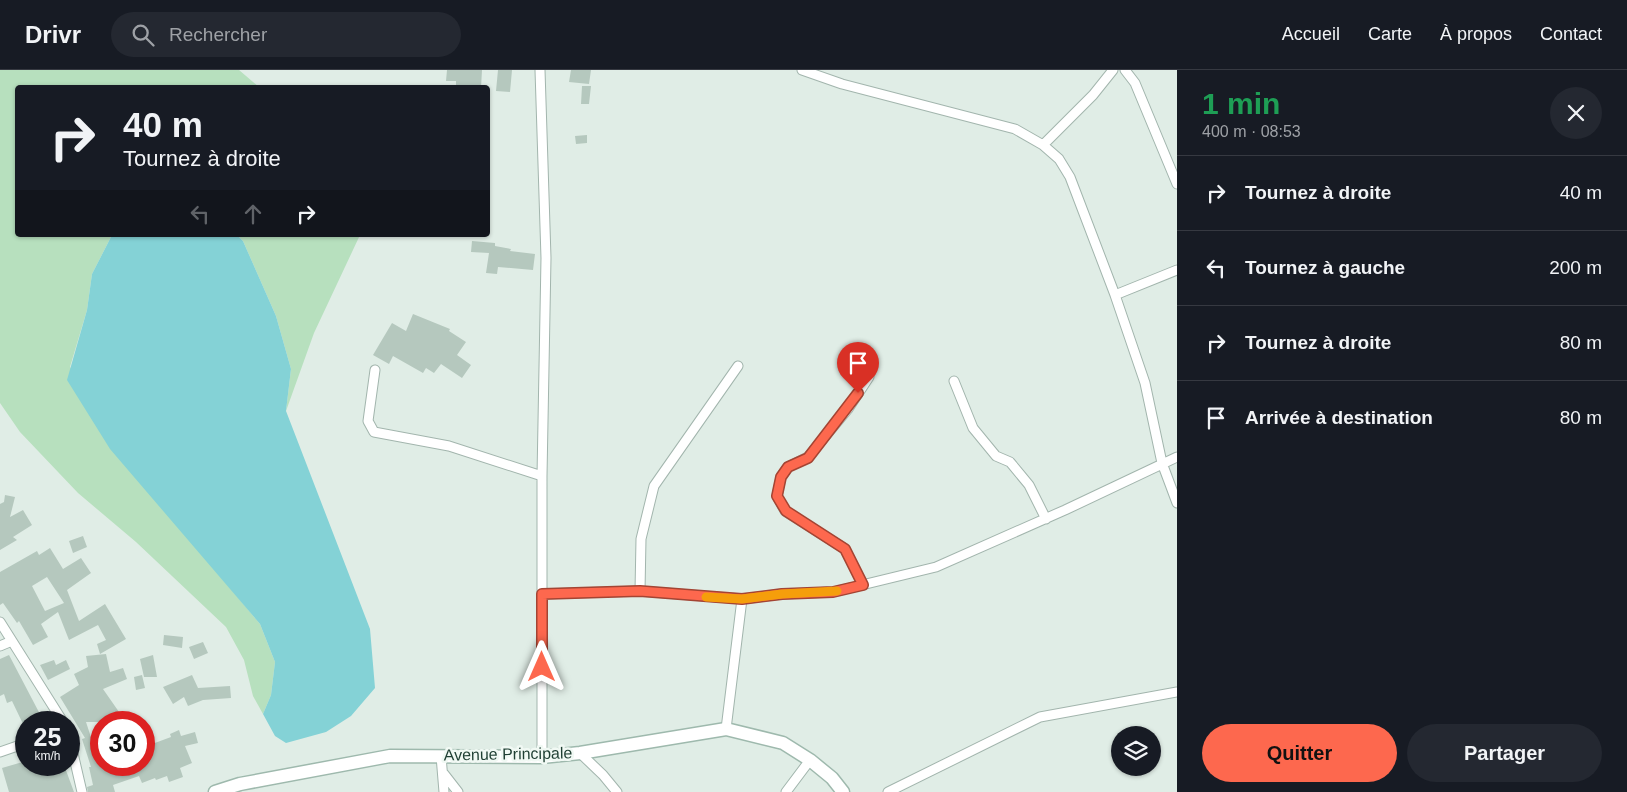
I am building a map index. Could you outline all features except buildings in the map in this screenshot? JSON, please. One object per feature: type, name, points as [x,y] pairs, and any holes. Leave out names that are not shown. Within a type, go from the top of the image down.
[{"type":"street","points":[[540,70],[546,258],[542,476],[542,757]]},
{"type":"street","points":[[802,70],[842,84],[1015,130],[1043,145],[1059,159],[1070,177],[1115,295],[1145,383],[1162,463],[1177,503]]},
{"type":"street","points":[[1043,145],[1093,95],[1113,70]]},
{"type":"street","points":[[1125,70],[1139,91],[1177,184]]},
{"type":"street","points":[[1115,295],[1177,270]]},
{"type":"street","points":[[640,591],[641,539],[654,486],[738,366]]},
{"type":"street","points":[[376,370],[368,421],[374,432],[449,446],[542,476]]},
{"type":"street","points":[[863,585],[845,549],[786,511],[777,496],[781,477],[788,467],[808,458],[848,409],[869,377]]},
{"type":"street","points":[[954,382],[958,397],[973,428],[996,456],[1010,462],[1029,485],[1046,518]]},
{"type":"street","points":[[542,594],[640,591],[742,599],[782,594],[833,592],[936,566],[1046,518],[1177,457]]},
{"type":"street","points":[[726,729],[742,599]]},
{"type":"street","points":[[0,622],[56,711]]},
{"type":"street","points":[[0,646],[12,641]]},
{"type":"street","points":[[888,792],[1040,717],[1177,692]]},
{"type":"street","name":"Avenue Principale","points":[[215,792],[240,784],[390,756],[542,757],[580,753],[726,729],[783,743],[810,760],[832,778],[843,792]]},
{"type":"street","points":[[0,752],[15,747]]},
{"type":"street","points":[[580,753],[603,775],[616,792]]},
{"type":"street","points":[[441,756],[444,792]]},
{"type":"street","points":[[786,792],[810,760]]},
{"type":"street","points":[[444,774],[458,792]]},
{"type":"street","points":[[78,776],[82,792]]},
{"type":"green space","points":[[0,70],[239,70],[257,85],[15,85],[15,237],[111,237],[92,274],[87,310],[70,367],[216,571],[260,624],[275,662],[271,695],[263,714],[253,696],[244,660],[226,627],[136,542],[78,493],[20,432],[0,403]]},
{"type":"green space","points":[[239,237],[359,237],[314,333],[286,411],[291,369],[276,316],[243,241]]},
{"type":"water","points":[[111,237],[239,237],[243,241],[276,316],[291,369],[286,411],[370,629],[375,688],[351,716],[326,732],[286,743],[275,736],[263,714],[271,695],[275,662],[260,624],[110,449],[67,380],[87,310],[92,274]]},
{"type":"slow traffic","points":[[706,597],[742,599],[782,594],[837,591]]},
{"type":"route","points":[[542,667],[542,594],[640,591],[742,599],[782,594],[833,592],[863,585],[845,549],[786,511],[777,496],[781,477],[788,467],[808,458],[848,409],[858,393]]}]
